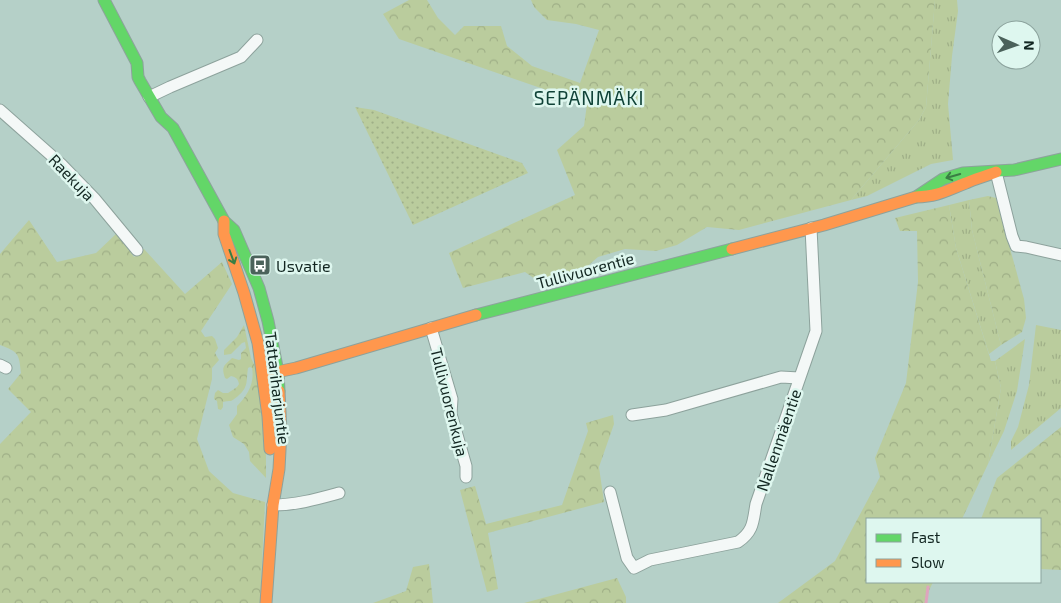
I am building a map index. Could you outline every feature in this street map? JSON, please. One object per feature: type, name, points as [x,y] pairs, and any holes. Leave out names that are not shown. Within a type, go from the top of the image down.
[{"type":"main road","name":"Tattariharjuntie","points":[[104,0],[137,63],[138,77],[154,95],[161,117],[173,128],[224,221],[234,230],[258,288],[268,321],[278,372],[281,431],[279,469],[273,505],[267,600]]},
{"type":"main road","name":"Tullivuorentie","points":[[263,375],[432,328],[811,228],[916,197],[931,197],[943,194],[996,172],[1061,160]]},
{"type":"main road","name":"Tattariharjuntie","points":[[224,221],[224,234],[252,321],[263,375],[268,416],[273,505]]},
{"type":"street","points":[[154,95],[241,57],[257,40]]},
{"type":"street","name":"Raekuja","points":[[0,110],[61,164],[94,198],[137,250]]},
{"type":"street","points":[[996,172],[1016,246],[1061,255]]},
{"type":"street","name":"Nallenmäentie","points":[[610,492],[627,558],[634,568],[650,560],[738,542],[748,535],[756,504],[816,331],[811,228]]},
{"type":"street","name":"Tullivuorenkuja","points":[[432,328],[452,398],[451,414],[466,466],[466,477]]},
{"type":"street","points":[[632,415],[666,410],[781,377],[799,378]]},
{"type":"street","points":[[273,505],[288,505],[339,493]]},
{"type":"green space","points":[[409,0],[427,0],[438,18],[455,35],[464,26],[501,26],[507,46],[532,66],[580,83],[599,30],[576,24],[547,20],[534,7],[531,0],[935,0],[926,107],[919,120],[851,200],[739,230],[707,227],[677,245],[656,251],[625,249],[598,257],[576,276],[541,283],[525,272],[463,288],[449,253],[575,195],[557,150],[584,126],[587,104],[399,39],[383,14]]},
{"type":"green space","points":[[935,0],[957,0],[958,11],[948,104],[953,160],[931,164],[867,196],[851,200],[919,120],[926,107]]},
{"type":"green space","points":[[355,107],[374,110],[522,163],[528,173],[413,225]]},
{"type":"green space","points":[[988,196],[996,198],[1024,299],[1026,318],[1022,332],[1001,345],[972,230],[969,200]]},
{"type":"green space","points":[[969,200],[972,230],[1001,345],[989,354],[956,248],[949,205]]},
{"type":"green space","points":[[949,205],[956,248],[991,361],[995,361],[1001,388],[988,464],[962,518],[866,518],[866,583],[933,583],[925,603],[778,603],[835,561],[880,477],[875,458],[906,383],[918,282],[917,231],[900,231],[895,218]]},
{"type":"green space","points":[[29,220],[57,262],[96,253],[117,233],[134,257],[144,249],[185,294],[222,262],[232,284],[201,331],[205,337],[212,336],[215,339],[218,348],[215,353],[219,360],[212,368],[212,379],[197,439],[209,471],[233,493],[265,502],[260,603],[0,603],[0,444],[31,412],[8,389],[21,373],[17,354],[0,345],[0,254]]},
{"type":"green space","points":[[244,325],[251,358],[259,374],[266,428],[266,478],[250,461],[249,452],[244,444],[233,437],[229,425],[237,414],[237,406],[249,389],[253,374],[252,368],[248,368],[244,390],[232,401],[223,402],[221,410],[218,409],[217,401],[214,399],[215,393],[218,390],[228,393],[239,384],[234,377],[225,378],[223,369],[232,358],[241,359],[241,353],[246,348],[245,342],[231,354],[224,355],[224,350],[237,337]]},
{"type":"green space","points":[[1036,325],[1061,330],[1061,408],[1011,450],[1011,441],[1018,427],[1029,385]]},
{"type":"green space","points":[[1025,339],[1017,391],[1004,431],[988,464],[1001,388],[995,361]]},
{"type":"green space","points":[[613,415],[614,424],[599,467],[604,502],[488,533],[498,589],[487,592],[460,490],[475,486],[486,524],[562,505],[588,431],[586,423]]},
{"type":"green space","points":[[1061,427],[1061,570],[1041,569],[1041,518],[981,518],[997,478]]},
{"type":"green space","points":[[429,564],[433,603],[373,603],[406,591],[413,567]]},
{"type":"green space","points":[[617,578],[626,597],[626,603],[524,603]]},
{"type":"waterway","points":[[926,603],[928,587]]},
{"type":"traffic: fast","points":[[104,0],[137,63],[140,81],[161,117],[173,128],[224,221],[234,230],[259,288],[278,372],[279,391]]},
{"type":"traffic: fast","points":[[916,197],[943,179],[963,173],[1014,170],[1061,159]]},
{"type":"traffic: fast","points":[[476,315],[732,249]]},
{"type":"traffic: slow","points":[[732,249],[824,225],[916,197],[947,191],[996,172]]},
{"type":"traffic: slow","points":[[224,221],[224,234],[244,293],[258,343],[268,416],[270,449]]},
{"type":"traffic: slow","points":[[267,374],[296,368],[476,315]]},
{"type":"traffic: slow","points":[[266,603],[273,505],[279,469],[281,431],[279,391]]},
{"type":"place","name":"Usvatie","points":[[260,265]]},
{"type":"district","name":"SEPÄNMÄKI","points":[[589,97]]}]
